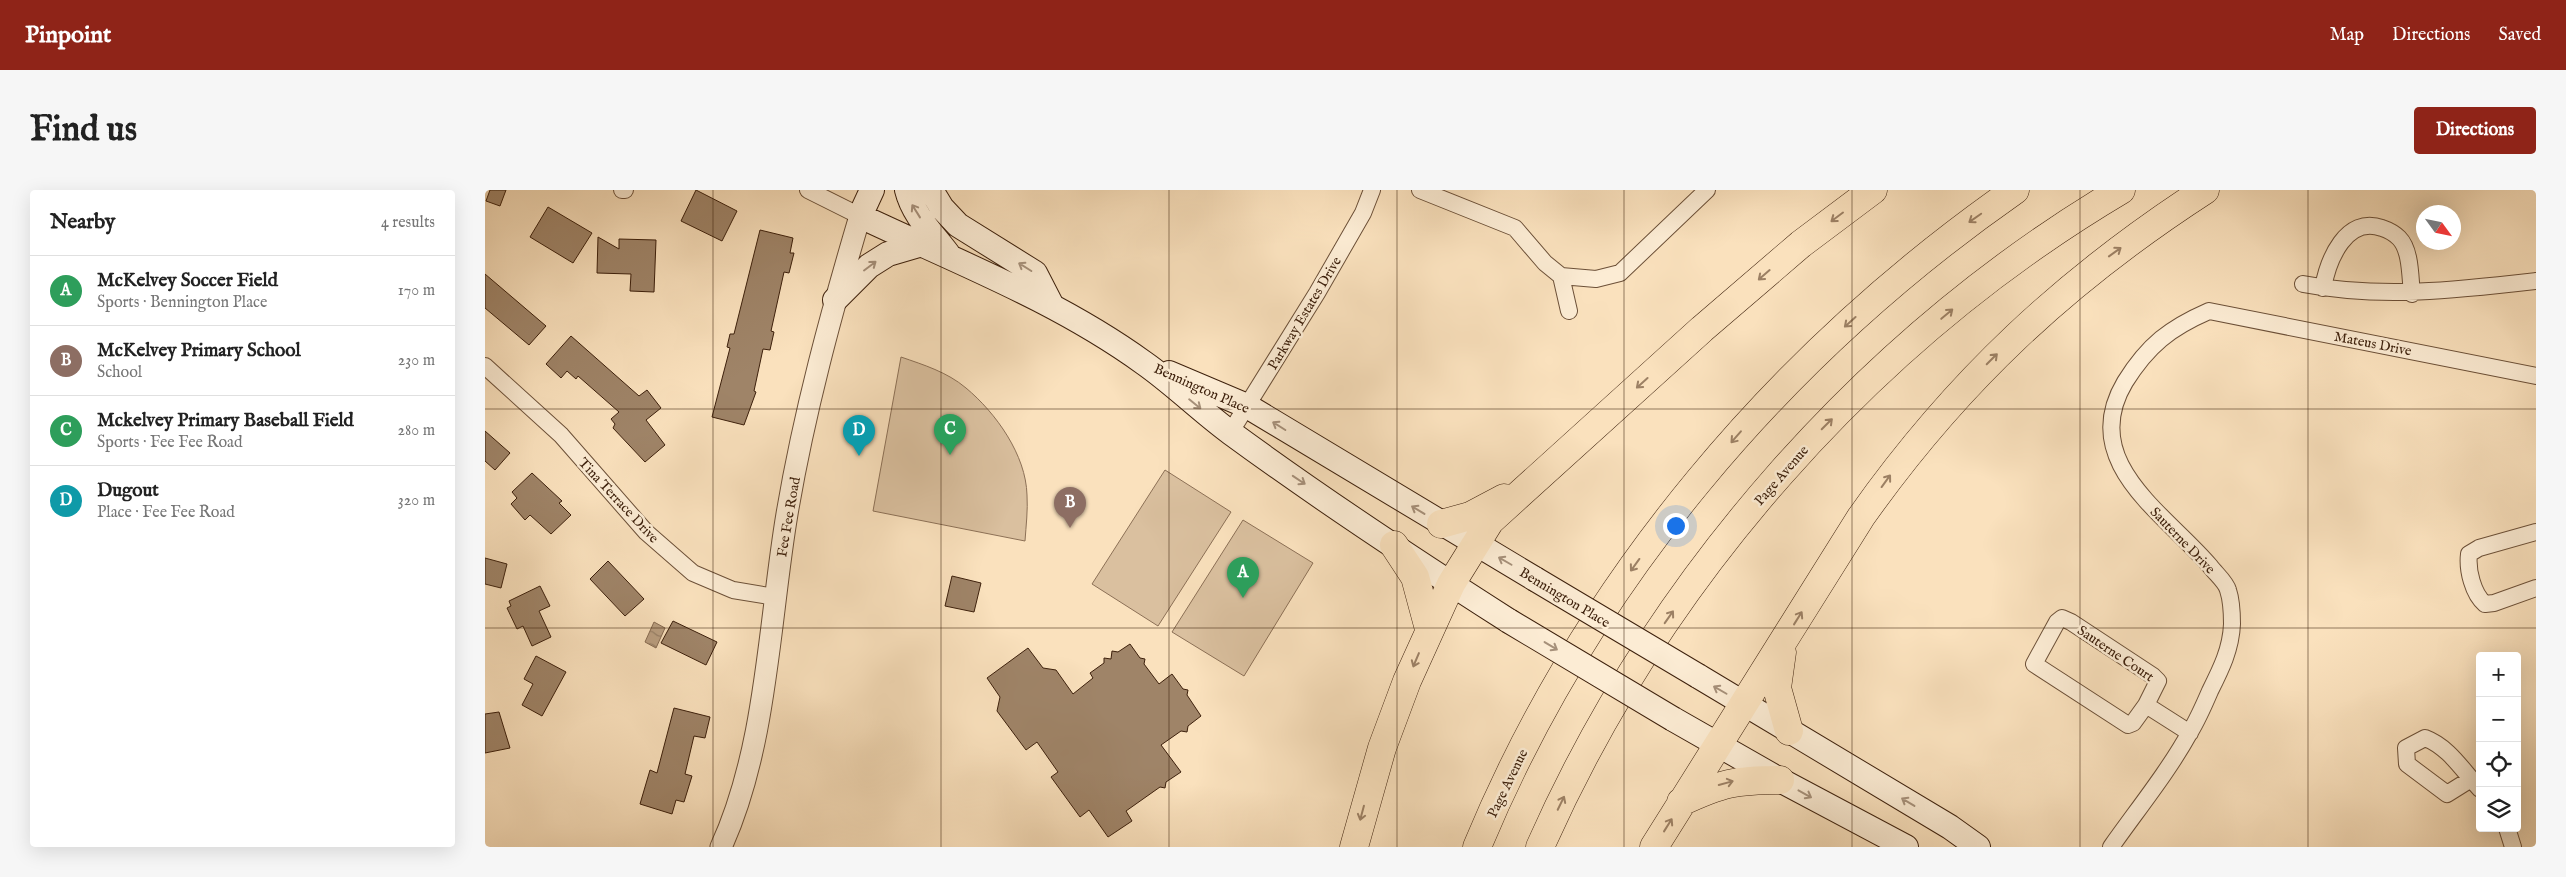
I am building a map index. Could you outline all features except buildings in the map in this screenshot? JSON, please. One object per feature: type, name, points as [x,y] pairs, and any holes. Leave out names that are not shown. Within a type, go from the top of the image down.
[{"type":"highway","points":[[1354,847],[1382,748],[1429,629],[1451,584],[1490,521],[1702,329],[1794,250],[1873,190]]},
{"type":"highway","name":"Page Avenue","points":[[1477,847],[1498,800],[1555,689],[1622,583],[1696,484],[1780,388],[1832,338],[1921,259],[2015,190]]},
{"type":"highway","name":"Page Avenue","points":[[1540,847],[1599,731],[1660,632],[1701,573],[1778,478],[1865,386],[1951,310],[2008,266],[2121,190]]},
{"type":"highway","points":[[1654,847],[1716,745],[1851,532],[1895,469],[1976,375],[2056,299],[2140,234],[2205,190]]},
{"type":"highway","points":[[1441,524],[1470,516],[1527,486]]},
{"type":"highway","points":[[1394,545],[1415,577],[1429,629]]},
{"type":"highway","points":[[1784,640],[1777,688],[1789,731]]},
{"type":"highway","points":[[1681,802],[1713,787],[1739,780],[1780,780]]},
{"type":"main road","name":"Fee Fee Road","points":[[860,216],[872,190]]},
{"type":"main road","points":[[907,190],[910,201],[922,222],[951,257]]},
{"type":"main road","points":[[931,190],[942,208],[958,225],[1035,273],[1052,306]]},
{"type":"main road","name":"Bennington Place","points":[[860,216],[1052,306],[1144,362],[1247,406],[1441,524],[1743,703],[1978,847]]},
{"type":"main road","points":[[835,300],[869,266],[888,254],[922,244]]},
{"type":"main road","name":"Bennington Place","points":[[1144,362],[1230,433],[1451,584],[1509,621],[1716,745],[1906,847]]},
{"type":"street","points":[[808,190],[860,216]]},
{"type":"street","name":"Parkway Estates Drive","points":[[1230,433],[1317,293],[1363,212],[1372,190]]},
{"type":"street","points":[[1420,190],[1515,228],[1545,263],[1561,276],[1596,279],[1621,273],[1707,190]]},
{"type":"street","name":"Fee Fee Road","points":[[721,847],[739,797],[754,739],[787,513],[811,396],[835,300],[860,216]]},
{"type":"street","points":[[2323,288],[2327,267],[2334,250],[2351,232],[2363,225],[2375,226],[2390,231],[2399,238],[2406,250],[2412,294]]},
{"type":"street","points":[[1561,276],[1569,311]]},
{"type":"street","points":[[2303,284],[2323,288],[2412,294],[2536,281]]},
{"type":"street","name":"Mateus Drive","points":[[2209,311],[2536,376]]},
{"type":"street","name":"Sauterne Drive","points":[[2111,847],[2190,733],[2227,656],[2232,623],[2228,589],[2197,552],[2160,518],[2133,485],[2114,451],[2111,422],[2117,395],[2133,369],[2153,344],[2179,324],[2209,311]]},
{"type":"street","name":"Tina Terrace Drive","points":[[485,366],[561,435],[646,532],[693,573],[733,590],[775,596]]},
{"type":"street","points":[[2536,532],[2479,548],[2469,554],[2468,564],[2477,598],[2485,604],[2494,603],[2536,588]]},
{"type":"street","name":"Sauterne Court","points":[[2062,618],[2071,622],[2153,676],[2158,681],[2146,705],[2133,723],[2128,725],[2034,664],[2057,622],[2062,618]]},
{"type":"street","points":[[2146,705],[2190,733]]},
{"type":"street","points":[[2425,738],[2436,742],[2475,784],[2447,794],[2407,764],[2406,748],[2425,738]]},
{"type":"street","points":[[2508,832],[2513,847]]},
{"type":"shaded area","points":[[901,357],[935,370],[959,382],[977,398],[998,422],[1015,450],[1025,480],[1027,506],[1025,541],[873,511]]},
{"type":"shaded area","points":[[1165,470],[1231,512],[1158,626],[1092,584]]},
{"type":"shaded area","points":[[1243,520],[1313,563],[1244,676],[1172,632]]},
{"type":"water","points":[[654,622],[665,628],[656,648],[645,642]]},
{"type":"place","name":"Mckelvey Primary Baseball Field","points":[[950,455]]},
{"type":"place","name":"Dugout","points":[[859,456]]},
{"type":"place","name":"McKelvey Primary School","points":[[1070,528]]},
{"type":"place","name":"McKelvey Soccer Field","points":[[1243,598]]}]
